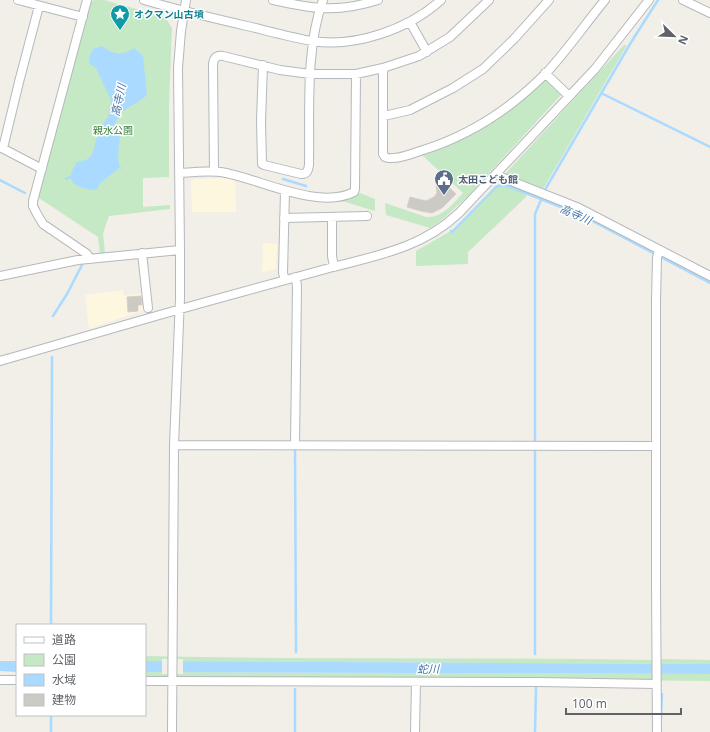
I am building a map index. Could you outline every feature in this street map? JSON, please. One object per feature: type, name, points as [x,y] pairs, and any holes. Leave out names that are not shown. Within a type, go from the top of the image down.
[{"type":"street","points":[[18,0],[83,17]]},
{"type":"street","points":[[87,0],[33,201],[33,206],[43,224],[87,254],[90,259]]},
{"type":"street","points":[[144,0],[184,12],[313,41],[335,42],[358,40],[386,32],[410,22],[441,0]]},
{"type":"street","points":[[172,732],[174,445],[180,250],[178,68],[186,0]]},
{"type":"street","points":[[275,0],[320,9],[351,7],[378,0]]},
{"type":"street","points":[[263,65],[261,99],[262,164],[305,174],[308,172],[309,165],[310,74],[313,41],[323,0]]},
{"type":"street","points":[[214,171],[214,59],[219,55],[280,70],[310,74],[356,74],[383,68],[427,52],[450,37],[489,0]]},
{"type":"street","points":[[384,116],[410,110],[453,88],[483,69],[499,55],[549,0]]},
{"type":"street","points":[[383,68],[383,154],[385,157],[392,158],[410,154],[450,140],[488,120],[507,107],[545,73],[605,0]]},
{"type":"street","points":[[0,361],[285,280],[382,255],[413,244],[433,234],[447,224],[497,174],[595,69],[649,0]]},
{"type":"street","points":[[683,0],[710,13]]},
{"type":"street","points":[[39,6],[1,148],[42,169]]},
{"type":"street","points":[[410,22],[427,52]]},
{"type":"street","points":[[545,73],[569,96]]},
{"type":"street","points":[[180,172],[214,171],[238,176],[306,196],[331,197],[351,194],[354,192],[356,183],[356,74]]},
{"type":"street","points":[[497,174],[579,208],[710,276]]},
{"type":"street","points":[[285,191],[283,273],[285,280]]},
{"type":"street","points":[[284,218],[367,216]]},
{"type":"street","points":[[332,217],[332,256],[334,267]]},
{"type":"street","points":[[0,276],[90,259],[180,250]]},
{"type":"street","points":[[657,732],[656,446],[657,258],[659,250]]},
{"type":"street","points":[[142,253],[148,308]]},
{"type":"street","points":[[295,445],[296,277]]},
{"type":"street","points":[[174,445],[416,447],[656,446]]},
{"type":"street","points":[[0,680],[16,680]]},
{"type":"street","points":[[146,681],[656,682]]},
{"type":"street","points":[[416,682],[416,732]]},
{"type":"shaded area","points":[[235,178],[236,212],[192,212],[191,179]]},
{"type":"shaded area","points":[[263,243],[277,244],[276,269],[262,272]]},
{"type":"shaded area","points":[[123,290],[124,296],[145,292],[147,309],[89,329],[85,295]]},
{"type":"green space","name":"親水公園","points":[[94,0],[104,0],[165,17],[172,28],[169,103],[169,177],[143,178],[143,207],[170,205],[170,209],[109,216],[103,233],[105,253],[100,254],[98,237],[36,196],[89,3]]},
{"type":"green space","points":[[624,45],[627,45],[543,189],[505,174]]},
{"type":"green space","points":[[544,79],[559,91],[561,95],[468,196],[443,219],[430,228],[386,215],[385,203],[426,217],[432,217],[447,210],[463,193],[422,155],[462,138]]},
{"type":"green space","points":[[502,184],[527,193],[526,197],[468,252],[468,264],[416,266],[416,251],[449,232],[452,232],[495,187]]},
{"type":"green space","points":[[360,193],[375,199],[375,211],[339,200]]},
{"type":"green space","points":[[146,656],[589,659],[652,660],[652,662],[660,662],[661,659],[710,660],[710,664],[146,661]]},
{"type":"green space","points":[[146,672],[710,674],[710,681],[290,677],[146,678]]},
{"type":"water","points":[[102,46],[114,53],[130,51],[134,48],[143,56],[147,95],[120,114],[117,119],[115,125],[120,135],[118,155],[119,166],[122,168],[118,168],[100,183],[95,190],[77,186],[73,183],[71,175],[77,162],[86,160],[93,152],[99,129],[108,117],[110,111],[111,100],[96,68],[90,64],[89,57],[93,49]]},
{"type":"water","points":[[0,661],[16,661],[16,672],[0,671]]},
{"type":"water","name":"蛇川","points":[[146,661],[710,664],[710,674],[146,672]]},
{"type":"pier","points":[[162,659],[183,659],[183,674],[162,674]]},
{"type":"building","name":"太田こども館","points":[[441,179],[456,194],[442,208],[432,213],[407,207],[410,197],[426,201],[434,197],[437,193],[436,183]]},
{"type":"building","points":[[141,296],[142,305],[138,305],[138,311],[128,312],[127,297]]},
{"type":"waterway","points":[[535,654],[535,214],[546,188],[630,44],[658,0]]},
{"type":"waterway","points":[[601,93],[710,147]]},
{"type":"waterway","points":[[66,179],[73,176]]},
{"type":"waterway","name":"高寺川","points":[[283,179],[306,186]]},
{"type":"waterway","points":[[0,180],[25,193]]},
{"type":"waterway","name":"高寺川","points":[[451,231],[452,232],[497,186],[505,185],[581,215],[710,283]]},
{"type":"waterway","points":[[53,316],[67,294],[83,263]]},
{"type":"waterway","points":[[51,624],[52,357]]},
{"type":"waterway","points":[[295,449],[296,652]]},
{"type":"waterway","points":[[535,732],[536,687]]},
{"type":"waterway","points":[[295,689],[295,732]]},
{"type":"waterway","points":[[661,718],[662,694]]},
{"type":"waterway","points":[[51,716],[51,732]]},
{"type":"place","name":"オクマン山古墳","points":[[120,31]]},
{"type":"place","name":"太田こども館","points":[[444,196]]}]
